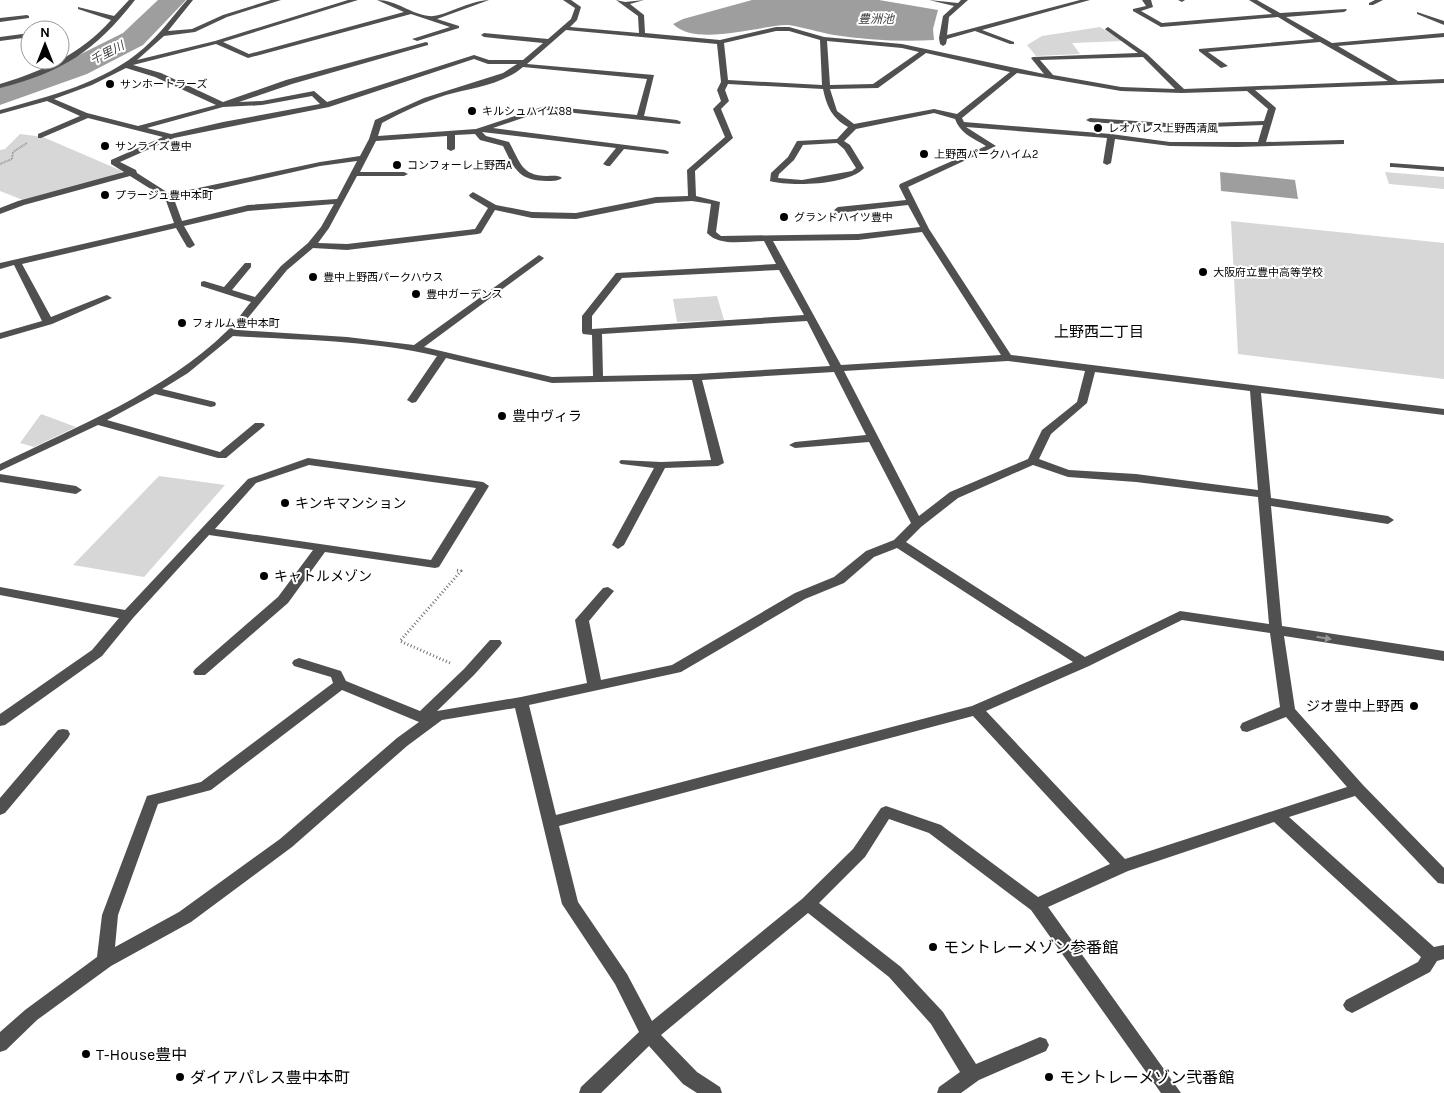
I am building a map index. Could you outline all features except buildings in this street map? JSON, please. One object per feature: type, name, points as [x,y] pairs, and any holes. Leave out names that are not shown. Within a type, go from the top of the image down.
[{"type":"street","points":[[0,86],[49,68],[77,54],[94,42],[116,19],[129,0]]},
{"type":"street","points":[[0,112],[48,99],[88,83],[125,64],[140,55],[190,0]]},
{"type":"street","points":[[160,34],[193,31],[225,16],[278,0]]},
{"type":"street","points":[[125,64],[217,42],[355,0]]},
{"type":"street","points":[[138,128],[224,105],[290,82],[426,44],[415,39],[457,27],[380,0]]},
{"type":"street","points":[[430,19],[486,0]]},
{"type":"street","points":[[0,468],[129,405],[184,371],[231,333],[284,268],[311,245],[325,228],[373,139],[378,122],[396,112],[441,94],[514,71],[574,20],[578,7],[566,0]]},
{"type":"street","points":[[621,2],[641,0]]},
{"type":"street","points":[[932,0],[962,2]]},
{"type":"street","points":[[942,38],[1088,0]]},
{"type":"street","points":[[1145,0],[1148,1],[1150,7],[1135,10],[1161,25],[1344,10]]},
{"type":"street","points":[[1253,0],[1261,0]]},
{"type":"street","points":[[1253,0],[1277,16],[1395,82]]},
{"type":"street","points":[[1371,4],[1380,0]]},
{"type":"street","points":[[621,2],[641,14],[642,35]]},
{"type":"street","points":[[943,57],[942,38],[946,16],[962,2]]},
{"type":"street","points":[[80,8],[116,19]]},
{"type":"street","points":[[217,42],[248,56],[410,12]]},
{"type":"street","points":[[1419,12],[1444,23]]},
{"type":"street","points":[[0,20],[27,17]]},
{"type":"street","points":[[1217,20],[1233,29]]},
{"type":"street","points":[[564,28],[720,42],[776,29],[788,29],[823,39],[902,46],[943,57],[1121,89],[1182,91],[1250,90],[1441,81],[1444,90]]},
{"type":"street","points":[[1108,29],[1145,55],[1182,91]]},
{"type":"street","points":[[977,30],[1012,43]]},
{"type":"street","points":[[484,35],[548,41]]},
{"type":"street","points":[[1330,46],[1444,35]]},
{"type":"street","points":[[0,39],[20,37]]},
{"type":"street","points":[[823,39],[826,87],[830,105],[835,116],[853,127]]},
{"type":"street","points":[[1224,66],[1202,50],[1321,40]]},
{"type":"street","points":[[692,198],[690,170],[729,138],[717,109],[725,101],[721,90],[725,82],[720,42]]},
{"type":"street","points":[[725,82],[826,87],[875,86],[923,52]]},
{"type":"street","points":[[1050,76],[1035,58],[1145,55]]},
{"type":"street","points":[[190,245],[179,225],[169,197],[133,172],[114,162],[171,136],[223,124],[326,105],[474,57],[488,62],[522,63],[652,77],[640,118]]},
{"type":"street","points":[[125,64],[158,75],[224,105],[262,103],[314,93],[326,105]]},
{"type":"street","points":[[958,121],[1016,71]]},
{"type":"street","points":[[1250,90],[1272,108],[1260,144]]},
{"type":"street","points":[[48,99],[87,116],[171,136]]},
{"type":"street","points":[[480,131],[545,108],[677,122]]},
{"type":"street","points":[[839,141],[846,147],[860,168],[855,173],[796,182],[782,183],[773,179],[775,173],[791,158],[800,143],[839,141],[853,127],[934,111],[958,121],[1112,136],[1170,144],[1341,142]]},
{"type":"street","points":[[41,136],[87,116]]},
{"type":"street","points":[[1090,120],[1182,126],[1267,123]]},
{"type":"street","points":[[958,121],[976,138],[992,146],[903,186],[925,229],[1008,358]]},
{"type":"street","points":[[373,139],[480,131],[665,152]]},
{"type":"street","points":[[480,131],[482,138],[506,144],[521,173],[535,180],[558,178]]},
{"type":"street","points":[[451,133],[452,149]]},
{"type":"street","points":[[1107,163],[1112,136]]},
{"type":"street","points":[[606,164],[622,146]]},
{"type":"street","points":[[169,197],[320,164],[362,158]]},
{"type":"street","points":[[1393,165],[1444,169]]},
{"type":"street","points":[[0,211],[133,172]]},
{"type":"street","points":[[353,174],[404,174]]},
{"type":"street","points":[[473,195],[493,207],[532,215],[576,216],[656,200],[692,198],[716,202],[711,233],[719,239],[767,240],[858,237],[925,229]]},
{"type":"street","points":[[0,266],[248,208],[339,201]]},
{"type":"street","points":[[838,210],[911,202]]},
{"type":"street","points":[[311,245],[347,247],[478,230],[493,207]]},
{"type":"street","points":[[767,240],[837,368],[917,524]]},
{"type":"street","points":[[416,348],[539,258]]},
{"type":"street","points":[[17,262],[48,322]]},
{"type":"street","points":[[226,291],[248,265]]},
{"type":"street","points":[[781,267],[620,275],[587,316],[586,332],[810,318]]},
{"type":"street","points":[[204,284],[259,301]]},
{"type":"street","points":[[0,336],[48,322],[107,298]]},
{"type":"street","points":[[597,331],[598,380]]},
{"type":"street","points":[[231,333],[347,340],[416,348],[552,380],[696,377],[1008,358],[1444,412]]},
{"type":"street","points":[[412,400],[443,355]]},
{"type":"street","points":[[1034,461],[1046,432],[1082,403],[1091,368]]},
{"type":"street","points":[[624,462],[662,466],[718,463],[696,377]]},
{"type":"street","points":[[1255,388],[1276,630],[1288,710],[1358,789],[1444,878]]},
{"type":"street","points":[[153,390],[211,404]]},
{"type":"street","points":[[97,421],[222,456],[259,425]]},
{"type":"street","points":[[795,445],[873,438]]},
{"type":"street","points":[[0,721],[97,653],[128,615],[252,481],[308,461],[483,486],[435,564],[206,531]]},
{"type":"street","points":[[300,663],[336,674],[341,684],[426,719],[521,702],[676,669],[800,596],[839,580],[870,554],[898,544],[917,524],[954,495],[1034,461],[1068,473],[1136,478],[1388,520]]},
{"type":"street","points":[[618,545],[662,466]]},
{"type":"street","points":[[0,478],[76,490]]},
{"type":"street","points":[[898,544],[1084,664]]},
{"type":"street","points":[[200,672],[283,600],[322,547]]},
{"type":"street","points":[[0,591],[128,615]]},
{"type":"street","points":[[595,686],[582,620],[608,591]]},
{"type":"street","points":[[551,822],[976,710],[1084,664],[1180,615],[1444,656]]},
{"type":"street","points":[[0,1044],[31,1015],[105,961],[185,917],[278,849],[402,742],[426,719],[496,643]]},
{"type":"street","points":[[105,961],[110,915],[152,800],[206,786],[341,684]]},
{"type":"street","points":[[521,702],[528,738],[551,822],[561,874],[570,904],[621,979],[649,1034],[690,1078],[713,1093]]},
{"type":"street","points":[[976,710],[1122,866]]},
{"type":"street","points":[[1248,727],[1288,710]]},
{"type":"street","points":[[0,809],[5,794],[63,734]]},
{"type":"street","points":[[1037,906],[1122,866],[1358,789]]},
{"type":"street","points":[[588,1093],[649,1034],[808,904],[859,853],[886,812],[934,829],[1037,906],[1172,1093]]},
{"type":"street","points":[[1276,815],[1437,954],[1424,967],[1352,1005]]},
{"type":"street","points":[[808,904],[895,972],[937,1018],[972,1074]]},
{"type":"street","points":[[946,1093],[972,1074],[1040,1045]]},
{"type":"path","points":[[0,164],[12,159],[13,152],[41,136]]},
{"type":"path","points":[[435,564],[461,571],[400,641],[469,672]]},
{"type":"shaded area","points":[[1100,27],[1123,41],[1072,43],[1080,54],[1036,56],[1027,45],[1042,36]]},
{"type":"shaded area","points":[[20,134],[43,137],[122,171],[120,174],[23,200],[0,191],[0,150],[5,149]]},
{"type":"shaded area","points":[[1385,172],[1444,177],[1444,189],[1389,184]]},
{"type":"shaded area","points":[[1231,221],[1444,243],[1444,379],[1238,354]]},
{"type":"shaded area","points":[[717,296],[724,320],[677,322],[673,299]]},
{"type":"shaded area","points":[[41,414],[76,427],[34,447],[20,443]]},
{"type":"shaded area","points":[[159,476],[225,485],[144,577],[73,565]]},
{"type":"water","name":"豊洲池","points":[[752,0],[879,0],[938,10],[933,29],[934,40],[897,41],[859,38],[786,25],[711,35],[683,31],[673,24],[683,19]]},
{"type":"water","points":[[1220,172],[1295,180],[1298,199],[1221,191]]},
{"type":"waterway","name":"千里川","points":[[0,96],[76,68],[133,39],[173,0]]},
{"type":"place","name":"サンホートラーズ","points":[[110,84]]},
{"type":"place","name":"キルシュハイム88","points":[[472,111]]},
{"type":"place","name":"レオパレス上野西清風","points":[[1098,128]]},
{"type":"place","name":"サンライズ豊中","points":[[105,146]]},
{"type":"place","name":"上野西パークハイム2","points":[[924,154]]},
{"type":"place","name":"コンフォーレ上野西A","points":[[397,165]]},
{"type":"place","name":"プラージュ豊中本町","points":[[105,195]]},
{"type":"place","name":"グランドハイツ豊中","points":[[784,217]]},
{"type":"place","name":"大阪府立豊中高等学校","points":[[1203,272]]},
{"type":"place","name":"豊中上野西パークハウス","points":[[313,277]]},
{"type":"place","name":"豊中ガーデンス","points":[[416,294]]},
{"type":"place","name":"フォルム豊中本町","points":[[182,323]]},
{"type":"place","name":"豊中ヴィラ","points":[[502,416]]},
{"type":"place","name":"キンキマンション","points":[[285,503]]},
{"type":"place","name":"キャトルメゾン","points":[[264,576]]},
{"type":"place","name":"ジオ豊中上野西","points":[[1414,706]]},
{"type":"place","name":"モントレーメゾン参番館","points":[[933,947]]},
{"type":"place","name":"T-House豊中","points":[[86,1054]]},
{"type":"place","name":"ダイアパレス豊中本町","points":[[180,1077]]},
{"type":"place","name":"モントレーメゾン弐番館","points":[[1049,1077]]},
{"type":"district","name":"上野西二丁目","points":[[1099,332]]}]
